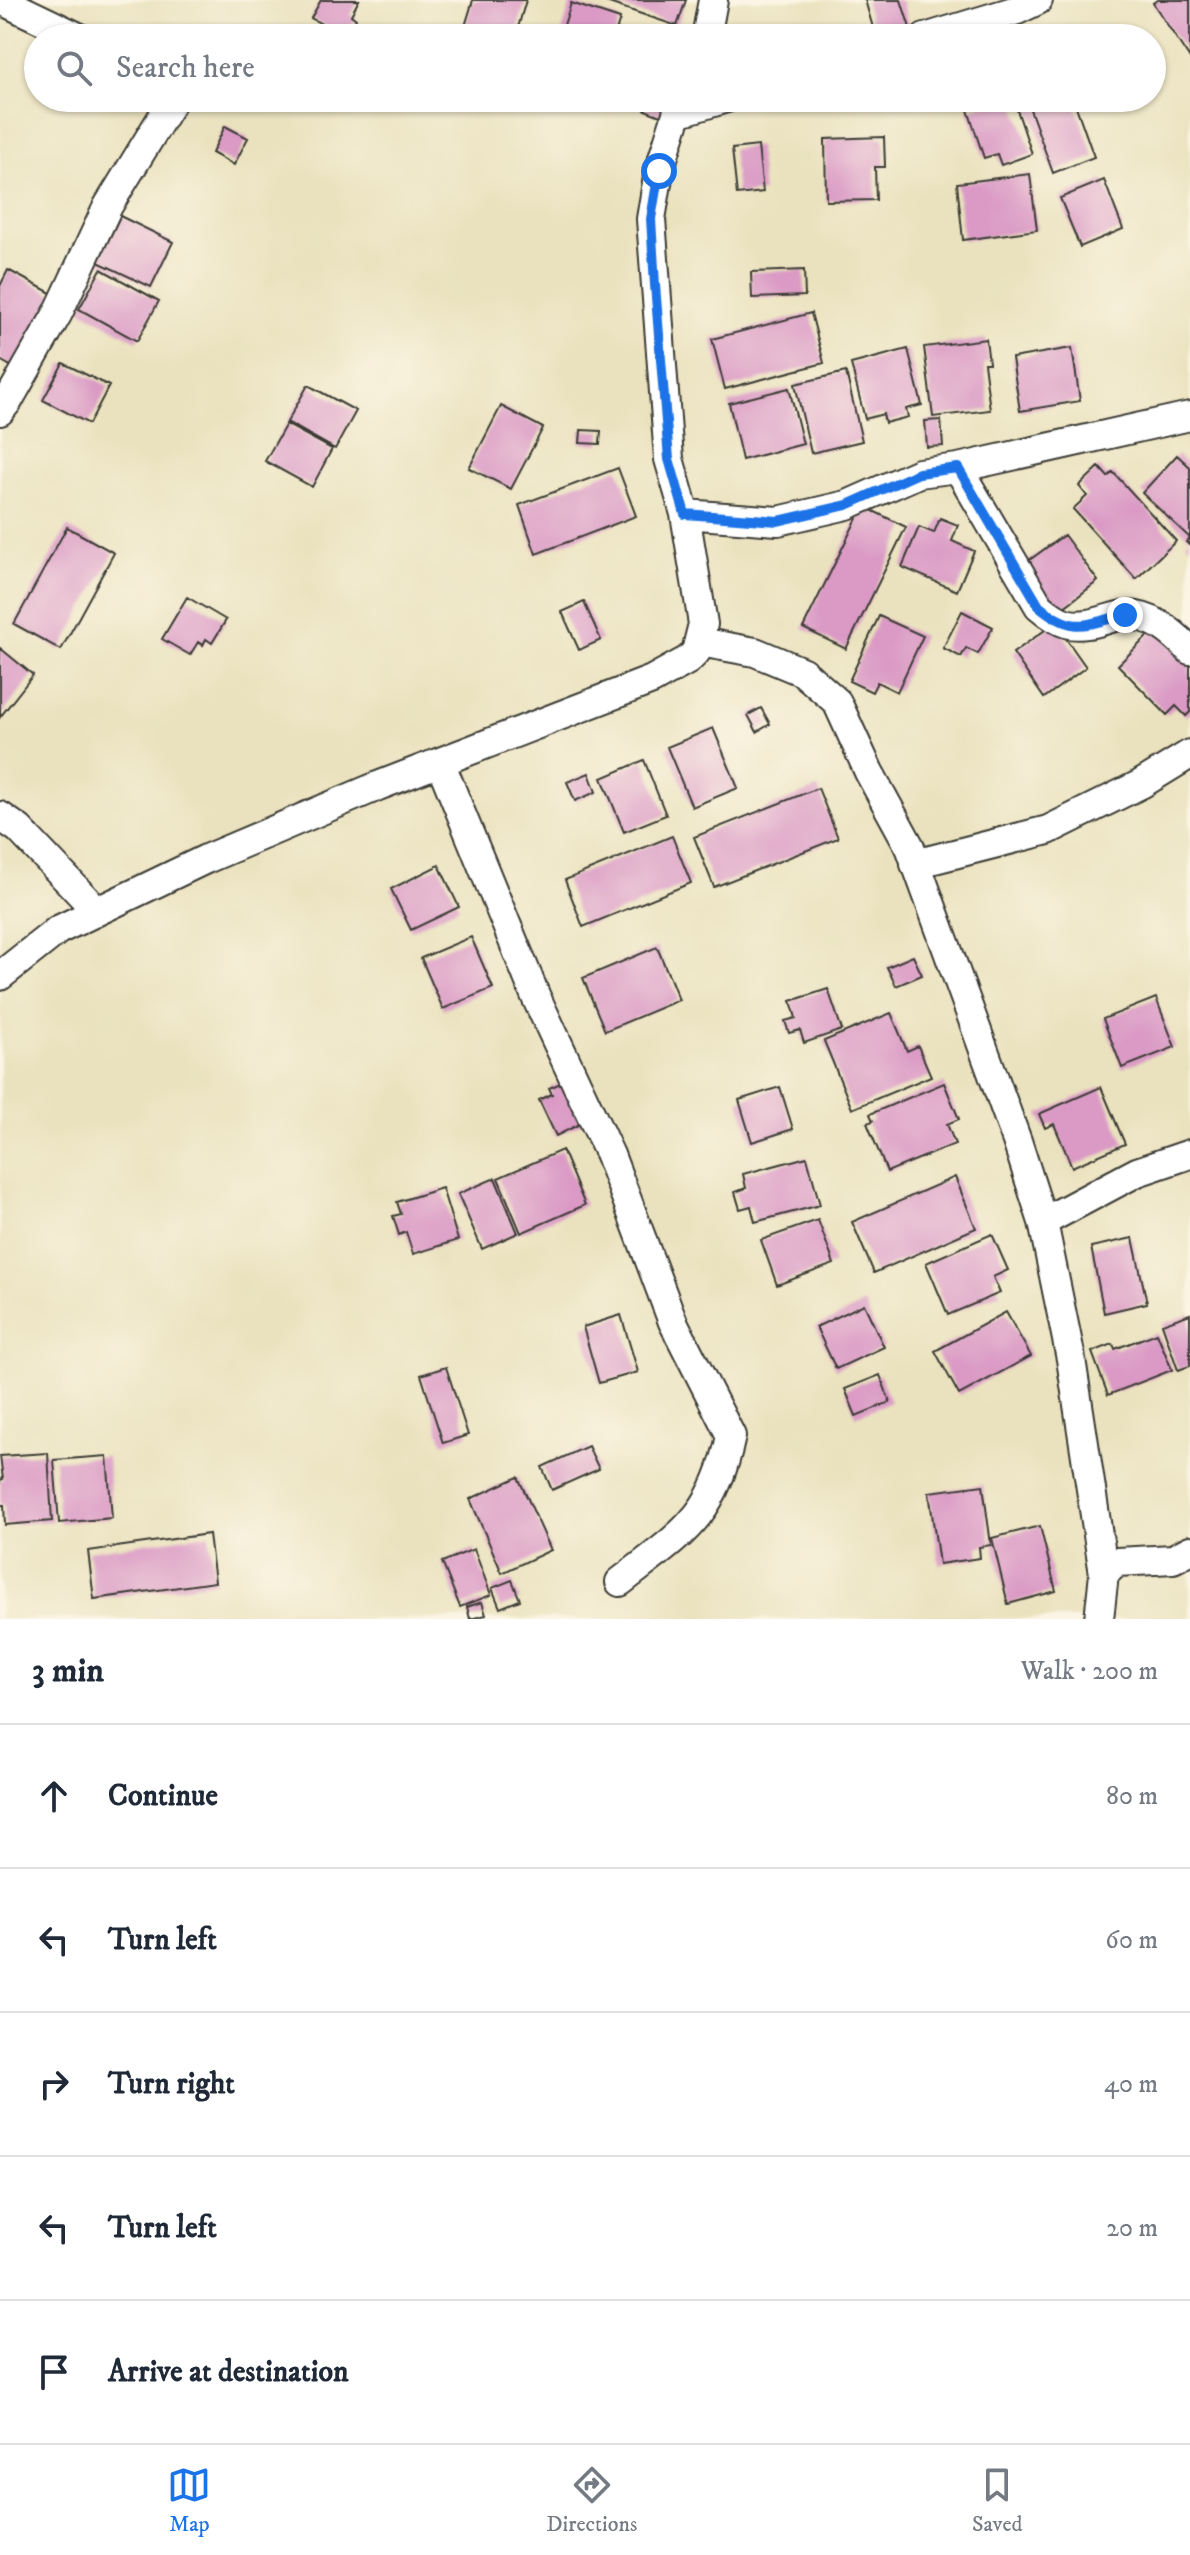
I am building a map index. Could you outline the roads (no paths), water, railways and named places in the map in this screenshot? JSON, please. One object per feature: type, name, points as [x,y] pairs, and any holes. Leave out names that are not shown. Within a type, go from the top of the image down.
[{"type":"street","points":[[1,0],[51,24]]},
{"type":"street","points":[[709,24],[713,0]]},
{"type":"street","points":[[971,24],[1038,0]]},
{"type":"street","points":[[0,411],[58,313],[108,206],[165,112]]},
{"type":"street","points":[[0,976],[58,930],[220,852],[652,680],[688,660],[700,642],[703,624],[685,514],[669,459],[651,219],[659,171],[678,112]]},
{"type":"street","points":[[685,514],[778,521],[847,505],[919,473],[958,468],[1190,416]]},
{"type":"street","points":[[958,468],[1039,606],[1057,621],[1082,626],[1125,615],[1149,619],[1165,626],[1190,650]]},
{"type":"street","points":[[700,642],[755,652],[803,672],[837,702],[869,772],[910,847],[1017,1141],[1043,1222],[1071,1359],[1104,1574],[1099,1619]]},
{"type":"street","points":[[915,864],[1048,830],[1141,784],[1190,754]]},
{"type":"street","points":[[440,762],[536,997],[610,1155],[673,1322],[731,1436],[717,1487],[695,1522],[620,1582]]},
{"type":"street","points":[[0,816],[19,829],[96,910]]},
{"type":"street","points":[[1043,1222],[1137,1172],[1190,1154]]},
{"type":"street","points":[[1104,1574],[1117,1562],[1173,1559],[1190,1550]]}]
